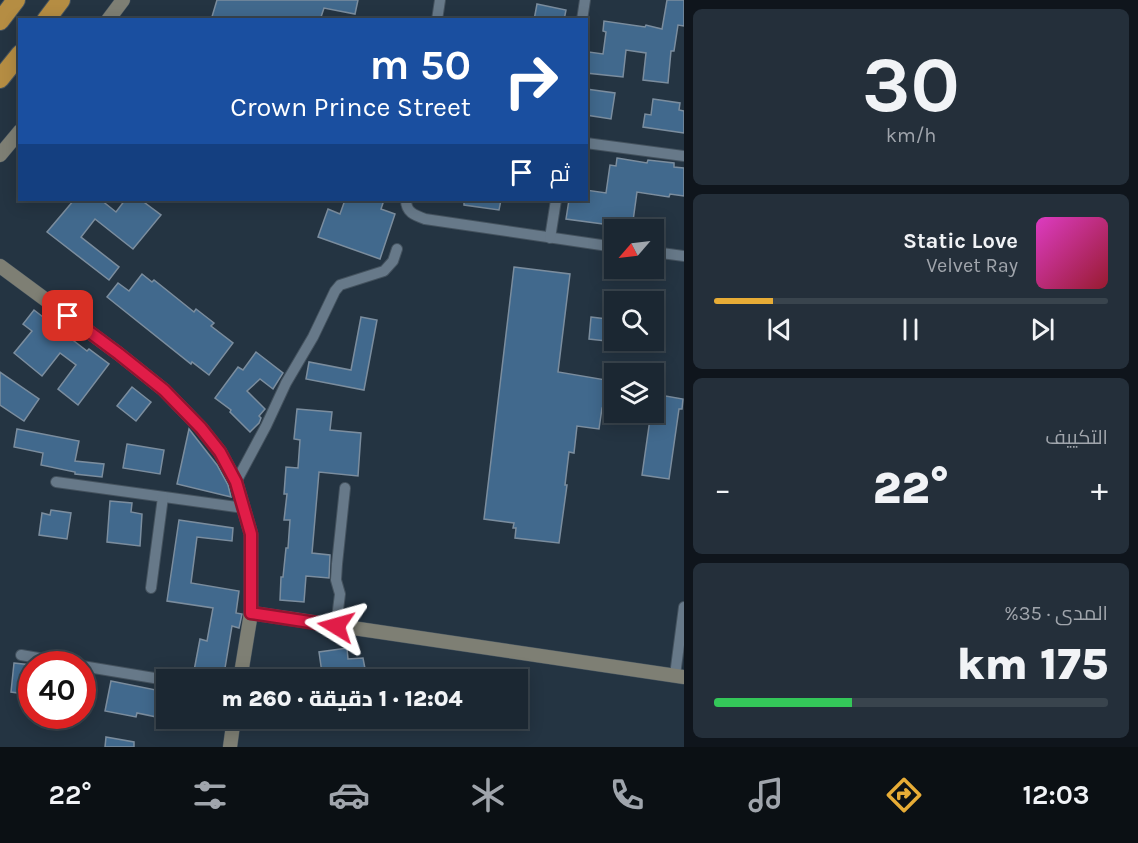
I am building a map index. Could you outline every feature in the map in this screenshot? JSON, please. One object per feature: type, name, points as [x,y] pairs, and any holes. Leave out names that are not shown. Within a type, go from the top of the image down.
[{"type":"highway","points":[[0,21],[16,0]]},
{"type":"highway","points":[[48,18],[61,0]]},
{"type":"highway","points":[[0,79],[18,56]]},
{"type":"main road","points":[[110,18],[123,0]]},
{"type":"main road","points":[[0,155],[18,133]]},
{"type":"main road","points":[[0,266],[164,390],[201,428],[220,452],[236,482],[251,534],[251,613],[242,669]]},
{"type":"main road","points":[[251,613],[679,676]]},
{"type":"main road","points":[[230,747],[232,729]]},
{"type":"street","points":[[437,18],[440,0]]},
{"type":"street","points":[[582,18],[585,0]]},
{"type":"street","points":[[588,143],[684,156]]},
{"type":"street","points":[[406,201],[408,208],[414,215],[425,219],[604,245]]},
{"type":"street","points":[[550,238],[556,201]]},
{"type":"street","points":[[236,482],[335,291],[340,285],[384,271],[393,261],[397,249]]},
{"type":"street","points":[[664,253],[684,256]]},
{"type":"street","points":[[56,482],[243,508]]},
{"type":"street","points":[[336,626],[340,594],[336,580],[337,564],[345,488]]},
{"type":"street","points":[[151,588],[163,497]]},
{"type":"street","points":[[679,676],[684,607]]},
{"type":"street","points":[[96,668],[156,679]]},
{"type":"building","points":[[217,0],[358,0],[355,14],[324,8],[321,18],[212,18]]},
{"type":"building","points":[[667,0],[684,0],[684,26],[678,25],[674,51],[671,51],[668,83],[643,80],[646,53],[626,50],[623,77],[588,73],[589,52],[603,54],[606,32],[603,31],[604,21],[662,29]]},
{"type":"building","points":[[537,4],[566,10],[564,18],[534,18]]},
{"type":"building","points":[[588,89],[615,93],[611,119],[588,115]]},
{"type":"building","points":[[653,99],[680,103],[679,110],[684,111],[684,133],[643,127],[645,114],[651,115]]},
{"type":"building","points":[[617,158],[647,163],[648,160],[674,163],[674,167],[684,168],[684,196],[670,194],[669,197],[637,192],[633,219],[604,219],[604,224],[566,219],[569,201],[588,201],[588,190],[606,193],[610,165],[616,166]]},
{"type":"building","points":[[73,201],[102,201],[116,212],[124,201],[142,201],[161,215],[133,249],[95,219],[81,237],[119,267],[109,280],[47,232]]},
{"type":"building","points":[[345,201],[384,201],[381,209],[395,214],[380,259],[318,237],[328,209],[340,214]]},
{"type":"building","points":[[464,201],[501,201],[499,210],[464,205]]},
{"type":"building","points":[[514,267],[570,274],[558,372],[604,380],[604,408],[602,408],[599,429],[577,426],[574,453],[569,452],[559,543],[515,538],[514,523],[484,519]]},
{"type":"building","points":[[142,274],[152,282],[154,280],[194,312],[196,309],[214,323],[211,326],[233,343],[209,375],[192,362],[191,364],[107,297],[118,283],[129,291]]},
{"type":"building","points":[[34,310],[87,351],[89,349],[109,364],[78,405],[58,389],[76,365],[60,353],[42,376],[14,353],[32,331],[23,324]]},
{"type":"building","points":[[361,317],[377,320],[364,390],[306,379],[309,362],[351,370]]},
{"type":"building","points":[[591,317],[604,319],[604,341],[589,339]]},
{"type":"building","points":[[256,352],[283,373],[273,389],[260,379],[247,391],[265,409],[259,416],[261,418],[259,423],[250,432],[230,412],[231,410],[215,398],[238,367],[243,370]]},
{"type":"building","points":[[0,372],[39,399],[24,421],[0,405]]},
{"type":"building","points":[[132,387],[151,402],[136,421],[117,406]]},
{"type":"building","points":[[664,396],[683,399],[682,409],[679,409],[669,479],[642,475],[649,423],[664,423]]},
{"type":"building","points":[[297,409],[332,412],[330,430],[361,433],[358,476],[319,472],[312,553],[330,555],[329,578],[306,576],[304,602],[280,600],[281,577],[283,577],[286,548],[288,548],[290,520],[284,520],[287,494],[284,494],[286,467],[298,468],[300,440],[294,439]]},
{"type":"building","points":[[17,429],[79,441],[75,461],[104,464],[102,477],[75,474],[75,472],[41,465],[43,453],[14,447]]},
{"type":"building","points":[[189,429],[217,465],[228,485],[231,497],[177,484]]},
{"type":"building","points":[[127,444],[164,450],[160,474],[123,468]]},
{"type":"building","points":[[110,501],[132,503],[131,512],[142,514],[140,546],[107,542]]},
{"type":"building","points":[[51,510],[71,513],[67,539],[39,535],[42,513],[50,515]]},
{"type":"building","points":[[179,520],[233,528],[232,541],[197,537],[191,583],[239,591],[236,613],[242,614],[239,628],[232,626],[225,669],[194,669],[200,639],[207,641],[213,608],[167,601]]},
{"type":"building","points":[[347,648],[348,659],[363,658],[365,669],[321,669],[319,652]]},
{"type":"building","points":[[14,663],[18,663],[18,693],[11,692]]},
{"type":"building","points":[[111,681],[156,690],[156,717],[137,713],[136,717],[105,711]]},
{"type":"building","points":[[106,737],[134,742],[134,747],[105,747]]},
{"type":"route","points":[[68,316],[164,390],[201,428],[220,452],[236,482],[251,534],[251,613],[336,626]]}]
